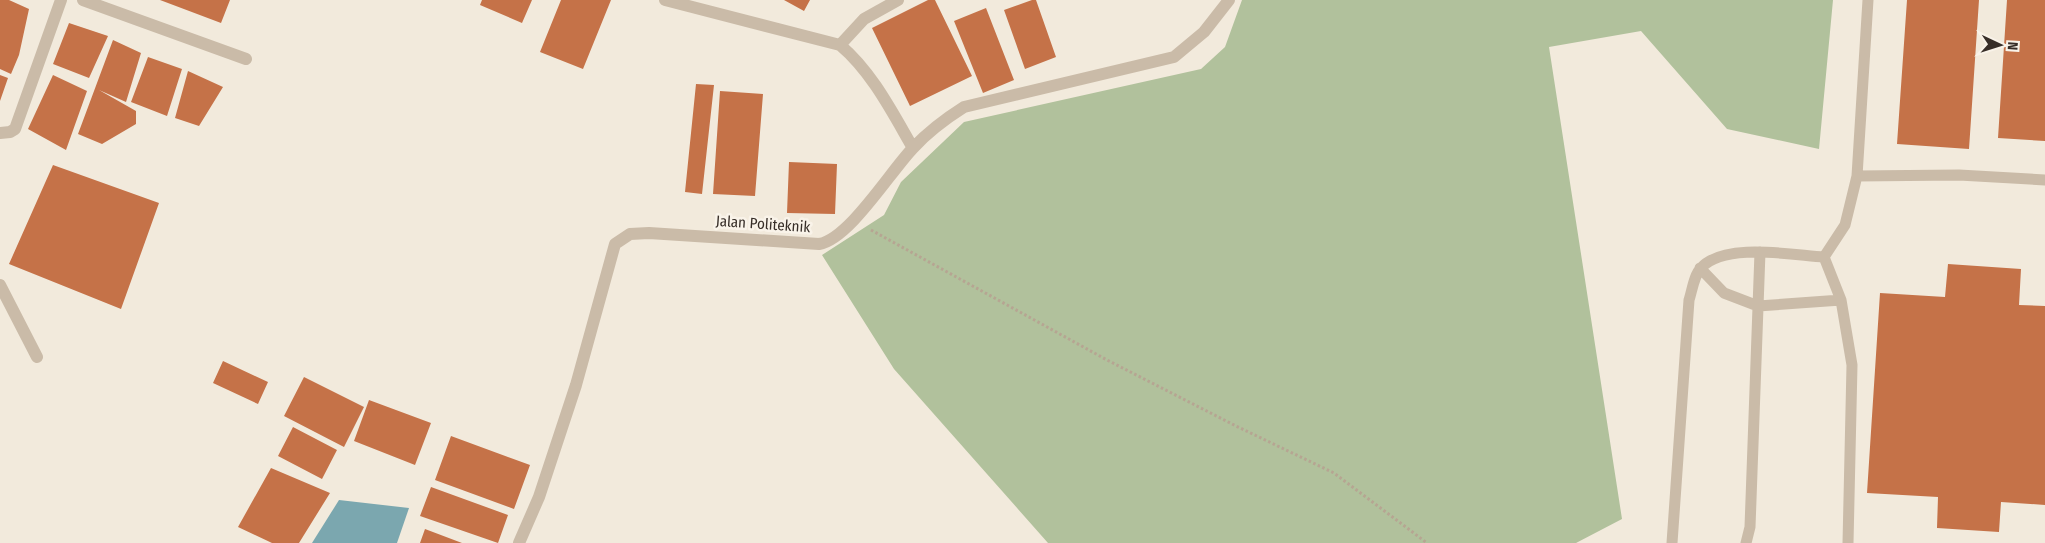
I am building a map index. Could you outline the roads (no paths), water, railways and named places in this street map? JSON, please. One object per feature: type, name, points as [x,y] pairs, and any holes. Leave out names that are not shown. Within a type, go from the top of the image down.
[{"type":"street","points":[[0,132],[6,133],[15,129],[61,0]]},
{"type":"street","points":[[83,0],[246,60]]},
{"type":"street","points":[[664,0],[840,45],[852,55],[866,73],[913,148]]},
{"type":"street","points":[[840,45],[864,19],[898,0]]},
{"type":"street","name":"Jalan Politeknik","points":[[519,543],[539,497],[576,385],[615,244],[630,234],[649,233],[819,244],[829,242],[853,220],[913,148],[944,119],[964,107],[1174,57],[1204,32],[1229,0]]},
{"type":"street","points":[[0,285],[37,357]]},
{"type":"lane","points":[[1824,257],[1846,225],[1857,176],[1868,0]]},
{"type":"lane","points":[[1857,176],[1959,175],[2045,180]]},
{"type":"lane","points":[[1672,543],[1689,300],[1700,268],[1718,256],[1760,252],[1824,257]]},
{"type":"lane","points":[[1746,543],[1750,527],[1760,252]]},
{"type":"lane","points":[[1824,257],[1841,300],[1852,365],[1848,543]]},
{"type":"lane","points":[[1700,268],[1724,293],[1758,306],[1841,300]]},
{"type":"water","points":[[339,500],[409,508],[397,543],[312,543]]}]
